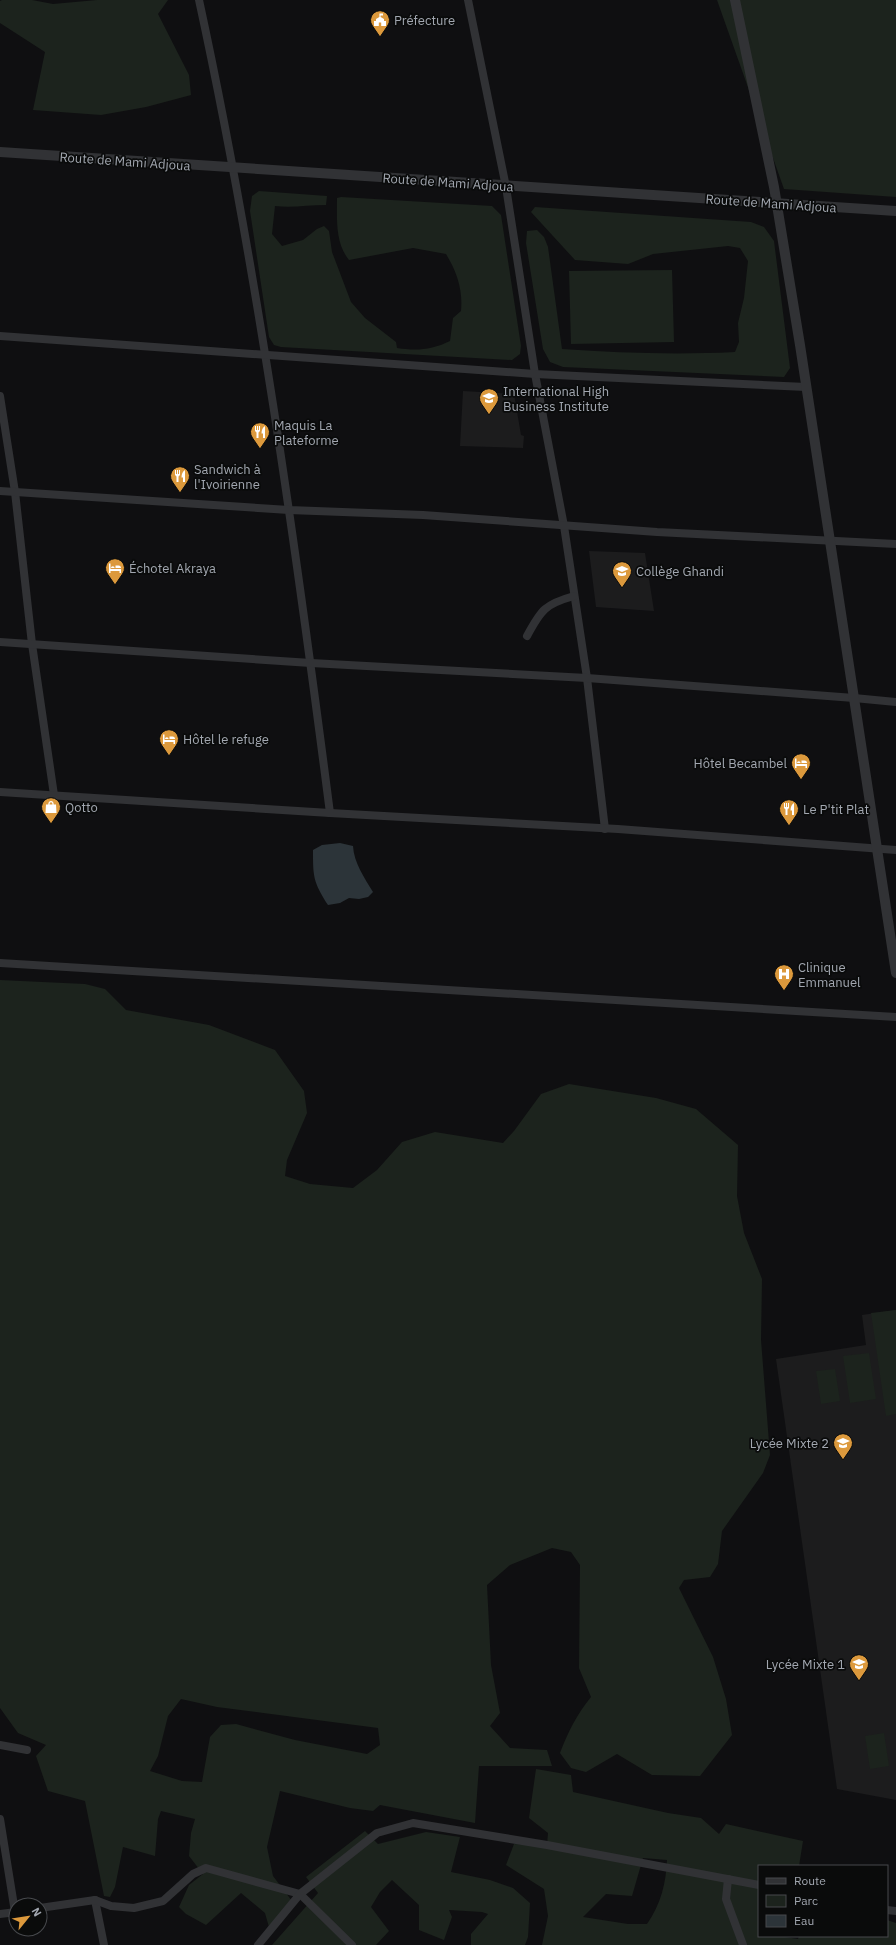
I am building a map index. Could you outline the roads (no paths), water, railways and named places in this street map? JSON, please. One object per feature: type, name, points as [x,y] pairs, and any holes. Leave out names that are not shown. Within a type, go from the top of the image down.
[{"type":"street","points":[[199,0],[234,168],[264,354],[289,510],[311,663],[330,813]]},
{"type":"street","points":[[468,0],[506,187],[535,374],[564,526],[586,678],[605,829]]},
{"type":"street","points":[[735,0],[777,204],[896,973]]},
{"type":"street","name":"Route de Mami Adjoua","points":[[0,152],[506,187],[896,211]]},
{"type":"street","points":[[0,336],[535,374],[806,387]]},
{"type":"street","points":[[0,396],[14,492],[32,644],[54,795]]},
{"type":"street","points":[[0,491],[289,510],[423,515],[564,526],[896,544]]},
{"type":"street","points":[[527,636],[538,616],[551,603],[574,596]]},
{"type":"street","points":[[0,642],[311,663],[586,678],[896,702]]},
{"type":"street","points":[[0,792],[605,829],[896,850]]},
{"type":"street","points":[[0,963],[896,1017]]},
{"type":"street","points":[[0,1745],[27,1750]]},
{"type":"street","points":[[0,1819],[13,1897]]},
{"type":"street","points":[[258,1945],[300,1894],[378,1833],[413,1823],[547,1845],[758,1885]]},
{"type":"street","points":[[48,1907],[95,1900],[111,1906],[134,1908],[163,1902],[193,1874],[206,1868],[300,1894],[352,1945]]},
{"type":"street","points":[[728,1879],[726,1899],[743,1945]]},
{"type":"street","points":[[95,1900],[104,1945]]},
{"type":"water","points":[[340,843],[353,846],[357,864],[373,892],[368,897],[359,899],[349,898],[340,903],[328,905],[319,890],[315,879],[313,850],[322,845]]},
{"type":"place","name":"Préfecture","points":[[380,37]]},
{"type":"place","name":"International High Business Institute","points":[[489,415]]},
{"type":"place","name":"Maquis La Plateforme","points":[[260,449]]},
{"type":"place","name":"Sandwich à l'Ivoirienne","points":[[180,493]]},
{"type":"place","name":"Échotel Akraya","points":[[115,585]]},
{"type":"place","name":"Collège Ghandi","points":[[622,588]]},
{"type":"place","name":"Hôtel le refuge","points":[[169,756]]},
{"type":"place","name":"Hôtel Becambel","points":[[801,780]]},
{"type":"place","name":"Qotto","points":[[51,824]]},
{"type":"place","name":"Le P'tit Plat","points":[[789,826]]},
{"type":"place","name":"Clinique Emmanuel","points":[[784,991]]},
{"type":"place","name":"Lycée Mixte 2","points":[[843,1460]]},
{"type":"place","name":"Lycée Mixte 1","points":[[859,1681]]}]
